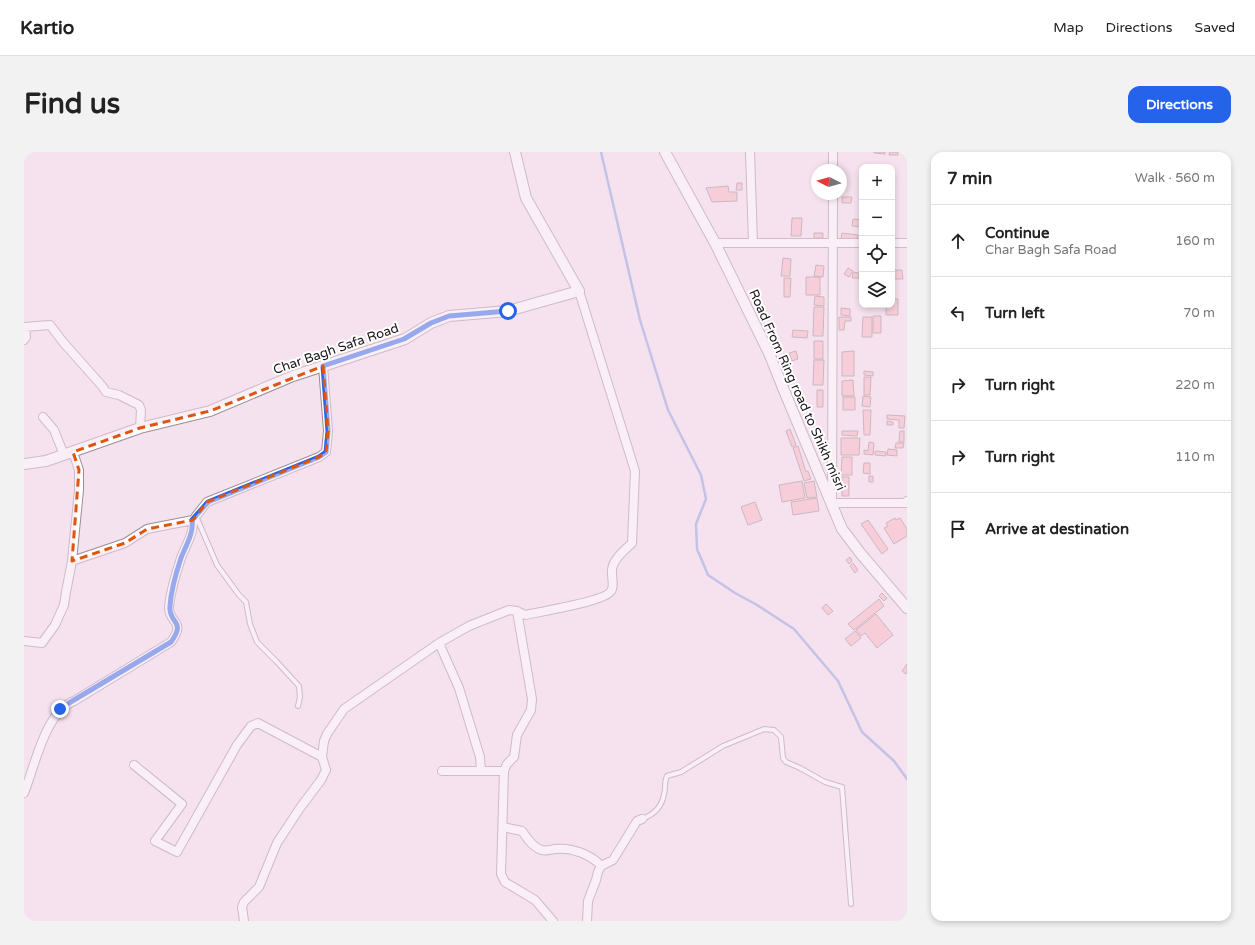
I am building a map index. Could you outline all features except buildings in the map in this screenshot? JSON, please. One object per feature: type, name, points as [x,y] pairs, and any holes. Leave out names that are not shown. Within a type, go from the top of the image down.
[{"type":"street","points":[[244,921],[242,907],[244,902],[259,887],[277,843],[321,780],[326,770],[322,757],[324,741],[327,734],[344,710],[439,643],[469,626],[509,610],[525,614],[599,599],[611,593],[612,569],[617,559],[632,543],[635,470],[579,291],[526,198],[515,152]]},
{"type":"street","name":"Road From Ring road to Shikh misri","points":[[665,152],[715,243],[769,353],[782,388],[842,529],[907,608]]},
{"type":"street","points":[[750,152],[753,243]]},
{"type":"street","points":[[833,152],[833,164]]},
{"type":"street","points":[[833,200],[832,503],[907,503],[907,501]]},
{"type":"street","points":[[715,243],[859,243]]},
{"type":"street","points":[[895,243],[907,243]]},
{"type":"street","name":"Char Bagh Safa Road","points":[[24,464],[46,461],[140,428],[210,411],[293,376],[404,339],[431,323],[449,316],[508,311],[579,291]]},
{"type":"street","points":[[24,340],[26,337],[25,328],[50,325],[62,342],[106,392],[119,395],[139,405],[141,410],[140,428]]},
{"type":"street","points":[[24,793],[26,781],[46,731],[60,709],[171,642],[177,633],[178,625],[169,608],[172,587],[193,527],[194,518],[208,502],[319,457],[326,452],[328,431],[323,366]]},
{"type":"street","points":[[24,641],[42,642],[55,624],[64,605],[72,561],[79,490],[79,470],[54,430],[43,417]]},
{"type":"street","points":[[72,561],[125,543],[147,529],[194,518]]},
{"type":"street","points":[[517,611],[532,699],[531,710],[517,735],[514,757],[507,764],[504,771],[501,874],[505,882],[535,900],[553,921]]},
{"type":"street","points":[[439,643],[459,688],[480,757],[481,771]]},
{"type":"street","points":[[134,765],[182,804],[155,841],[177,852],[237,746],[251,726],[258,723],[322,757]]},
{"type":"street","points":[[442,771],[504,771]]},
{"type":"street","points":[[587,921],[588,901],[601,866],[613,860],[637,821],[642,819]]},
{"type":"street","points":[[503,827],[522,831],[527,841],[540,850],[548,851],[556,849],[574,851],[596,859],[601,866]]},
{"type":"lane","points":[[194,518],[217,565],[246,602],[250,624],[257,642],[299,686],[300,697],[298,706]]},
{"type":"lane","points":[[642,819],[651,815],[661,805],[666,779],[668,776],[681,772],[723,746],[764,729],[774,730],[781,738],[783,758],[786,762],[800,768],[824,782],[842,787],[851,904]]},
{"type":"highlighted area","points":[[323,366],[328,431],[326,452],[319,457],[207,502],[193,520],[147,529],[125,543],[72,561],[79,470],[73,452],[140,428],[210,411]]},
{"type":"waterway","points":[[601,152],[640,320],[668,410],[701,475],[706,499],[696,524],[697,549],[708,575],[794,629],[838,681],[862,732],[894,761],[907,779]]},
{"type":"route","points":[[60,709],[171,642],[177,633],[178,625],[169,608],[172,587],[193,527],[192,520],[200,509],[208,502],[319,457],[326,452],[328,431],[323,366],[404,339],[431,323],[449,316],[508,311]]}]
